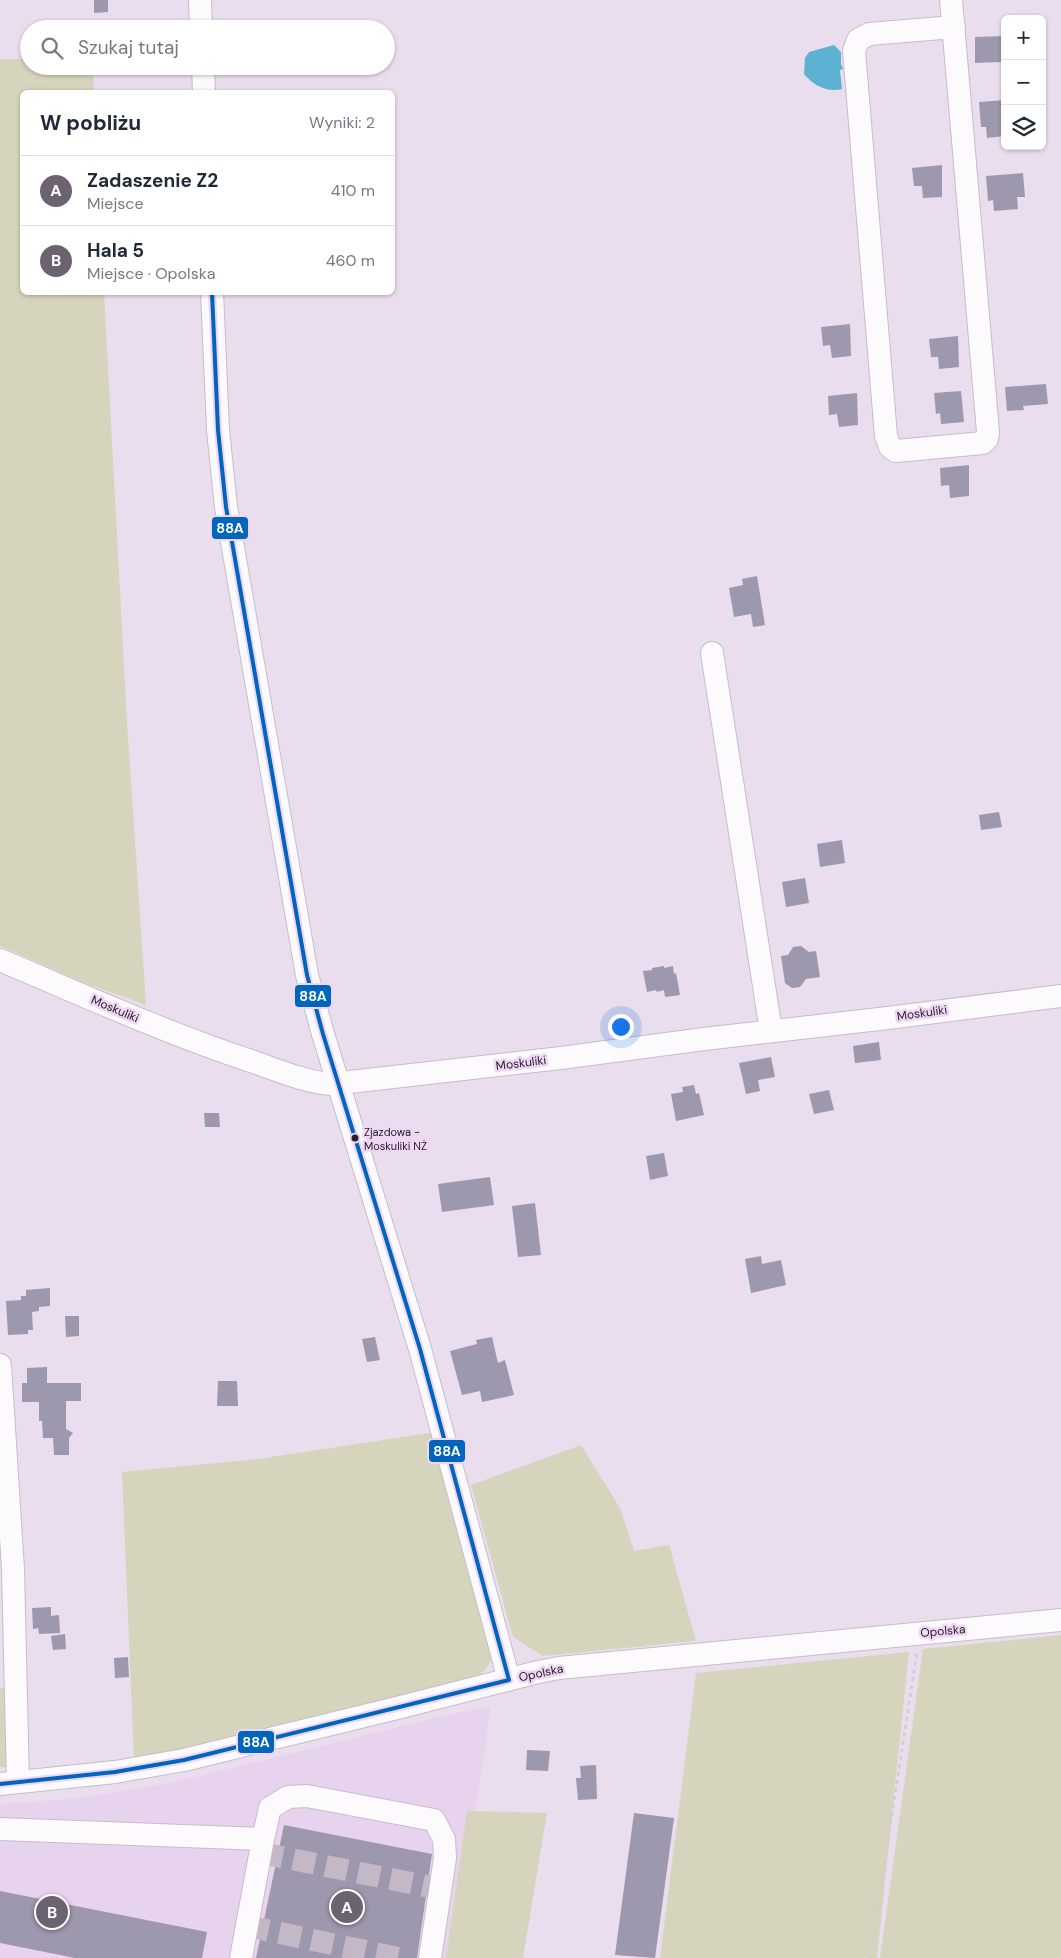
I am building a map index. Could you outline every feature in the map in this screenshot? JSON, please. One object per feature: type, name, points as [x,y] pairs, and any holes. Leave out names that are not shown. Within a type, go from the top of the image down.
[{"type":"street","points":[[200,0],[201,20]]},
{"type":"street","points":[[951,0],[954,27],[987,422],[987,439],[983,444],[896,451],[890,447],[886,436],[854,51],[858,40],[869,34],[954,27]]},
{"type":"street","points":[[203,75],[204,90]]},
{"type":"street","points":[[212,295],[218,430],[226,507],[302,951],[323,1034],[420,1349],[509,1680]]},
{"type":"street","points":[[712,653],[771,1031]]},
{"type":"street","name":"Moskuliki","points":[[0,960],[226,1053],[316,1082],[339,1084],[1061,996]]},
{"type":"street","points":[[0,1365],[13,1569],[9,1783]]},
{"type":"street","name":"Opolska","points":[[9,1783],[115,1772],[184,1760],[538,1672],[577,1666],[1061,1620]]},
{"type":"street","points":[[242,1958],[270,1808],[288,1797],[307,1796],[434,1820],[444,1839],[446,1858],[430,1958]]},
{"type":"street","points":[[0,1828],[264,1839]]},
{"type":"path","points":[[870,1958],[918,1650],[918,1633]]},
{"type":"shaded area","points":[[0,59],[20,59],[20,75],[93,75],[94,90],[20,90],[20,295],[104,295],[127,722],[146,1005],[83,982],[0,946]]},
{"type":"shaded area","points":[[436,1432],[494,1655],[488,1666],[476,1679],[134,1761],[122,1472],[258,1459]]},
{"type":"shaded area","points":[[581,1445],[620,1508],[634,1551],[669,1545],[696,1641],[543,1656],[513,1637],[471,1485]]},
{"type":"shaded area","points":[[1061,1635],[1061,1958],[880,1958],[923,1649]]},
{"type":"shaded area","points":[[909,1652],[877,1958],[660,1958],[696,1673]]},
{"type":"shaded area","points":[[0,1688],[14,1688],[7,1767],[0,1767]]},
{"type":"shaded area","points":[[491,1707],[453,1958],[0,1958],[0,1804],[83,1798],[175,1782],[447,1715]]},
{"type":"shaded area","points":[[467,1811],[547,1813],[523,1958],[446,1958]]},
{"type":"water","points":[[834,45],[841,52],[843,69],[840,70],[842,89],[831,90],[812,82],[804,74],[805,58],[809,52]]},
{"type":"building","points":[[94,0],[108,0],[108,12],[94,13]]},
{"type":"building","points":[[1001,36],[1001,62],[975,63],[975,37]]},
{"type":"building","points":[[1001,100],[1001,136],[987,138],[986,127],[981,127],[979,102]]},
{"type":"building","points":[[942,165],[942,197],[923,198],[922,186],[914,186],[912,168]]},
{"type":"building","points":[[1023,173],[1025,197],[1017,197],[1018,209],[994,211],[993,200],[988,201],[986,176]]},
{"type":"building","points":[[850,324],[851,356],[832,358],[830,345],[823,346],[821,327]]},
{"type":"building","points":[[958,336],[959,367],[939,369],[938,357],[931,357],[929,339]]},
{"type":"building","points":[[1046,384],[1048,404],[1023,406],[1024,410],[1007,411],[1005,387]]},
{"type":"building","points":[[961,391],[964,422],[941,424],[940,413],[936,414],[934,393]]},
{"type":"building","points":[[857,393],[858,425],[839,427],[837,414],[829,415],[828,396]]},
{"type":"building","points":[[969,465],[969,496],[950,498],[949,485],[941,486],[940,468]]},
{"type":"building","points":[[757,576],[765,625],[753,627],[751,614],[734,617],[729,588],[743,585],[742,579]]},
{"type":"building","points":[[999,812],[1002,827],[981,830],[979,815]]},
{"type":"building","points":[[842,840],[845,863],[820,867],[817,844]]},
{"type":"building","points":[[805,878],[809,903],[786,907],[782,882]]},
{"type":"building","points":[[801,946],[809,952],[816,951],[820,977],[806,979],[800,987],[792,988],[785,983],[781,956],[788,955],[793,947]]},
{"type":"building","points":[[664,966],[664,968],[673,966],[680,995],[665,997],[664,990],[647,992],[643,971]]},
{"type":"building","points":[[879,1042],[881,1060],[855,1063],[853,1046]]},
{"type":"building","points":[[771,1057],[775,1077],[758,1080],[760,1091],[746,1094],[739,1063]]},
{"type":"building","points":[[694,1085],[696,1094],[699,1093],[704,1115],[676,1121],[671,1094],[683,1092],[682,1087]]},
{"type":"building","points":[[829,1090],[834,1110],[814,1114],[809,1094]]},
{"type":"building","points":[[204,1113],[219,1113],[220,1127],[205,1127]]},
{"type":"building","points":[[664,1153],[668,1176],[650,1180],[646,1156]]},
{"type":"building","points":[[490,1177],[494,1205],[442,1212],[438,1184]]},
{"type":"building","points":[[535,1203],[541,1255],[518,1257],[512,1206]]},
{"type":"building","points":[[761,1256],[762,1264],[781,1260],[786,1285],[751,1293],[745,1259]]},
{"type":"building","points":[[50,1288],[50,1306],[39,1307],[39,1311],[32,1312],[33,1330],[28,1330],[28,1334],[8,1335],[6,1301],[21,1300],[21,1296],[26,1296],[26,1290]]},
{"type":"building","points":[[65,1316],[79,1316],[79,1336],[66,1337]]},
{"type":"building","points":[[375,1337],[380,1360],[367,1362],[362,1339]]},
{"type":"building","points":[[492,1337],[498,1363],[505,1360],[514,1395],[482,1402],[480,1391],[462,1395],[450,1351],[477,1344],[476,1340]]},
{"type":"building","points":[[47,1367],[47,1383],[81,1383],[81,1401],[66,1401],[66,1429],[73,1433],[69,1438],[69,1455],[54,1455],[53,1438],[43,1438],[42,1421],[39,1421],[39,1402],[22,1402],[22,1383],[27,1383],[27,1368]]},
{"type":"building","points":[[218,1381],[237,1381],[238,1406],[217,1406]]},
{"type":"building","points":[[51,1607],[51,1616],[59,1615],[60,1633],[39,1634],[38,1628],[33,1629],[32,1608]]},
{"type":"building","points":[[65,1634],[66,1649],[53,1650],[51,1636]]},
{"type":"building","points":[[128,1657],[129,1677],[115,1678],[114,1658]]},
{"type":"building","points":[[527,1750],[550,1751],[548,1771],[526,1770]]},
{"type":"building","points":[[596,1765],[597,1799],[578,1800],[576,1778],[581,1778],[580,1766]]},
{"type":"building","points":[[634,1813],[674,1818],[655,1958],[615,1955]]},
{"type":"building","points":[[284,1825],[432,1854],[417,1958],[256,1958]]},
{"type":"building","points":[[0,1891],[207,1932],[202,1958],[75,1958],[0,1943]]},
{"type":"tunnel","points":[[261,1853],[441,1889]]},
{"type":"tunnel","points":[[247,1926],[398,1958]]},
{"type":"transit line","name":"88A","points":[[212,295],[218,430],[226,507],[307,975],[323,1034],[420,1349],[509,1680]]},
{"type":"transit line","name":"88A","points":[[0,1784],[115,1772],[184,1760],[509,1680]]},
{"type":"place","name":"Zjazdowa - Moskuliki NŻ","points":[[355,1138]]},
{"type":"place","name":"Zadaszenie Z2","points":[[347,1907]]},
{"type":"place","name":"Hala 5","points":[[52,1912]]}]
